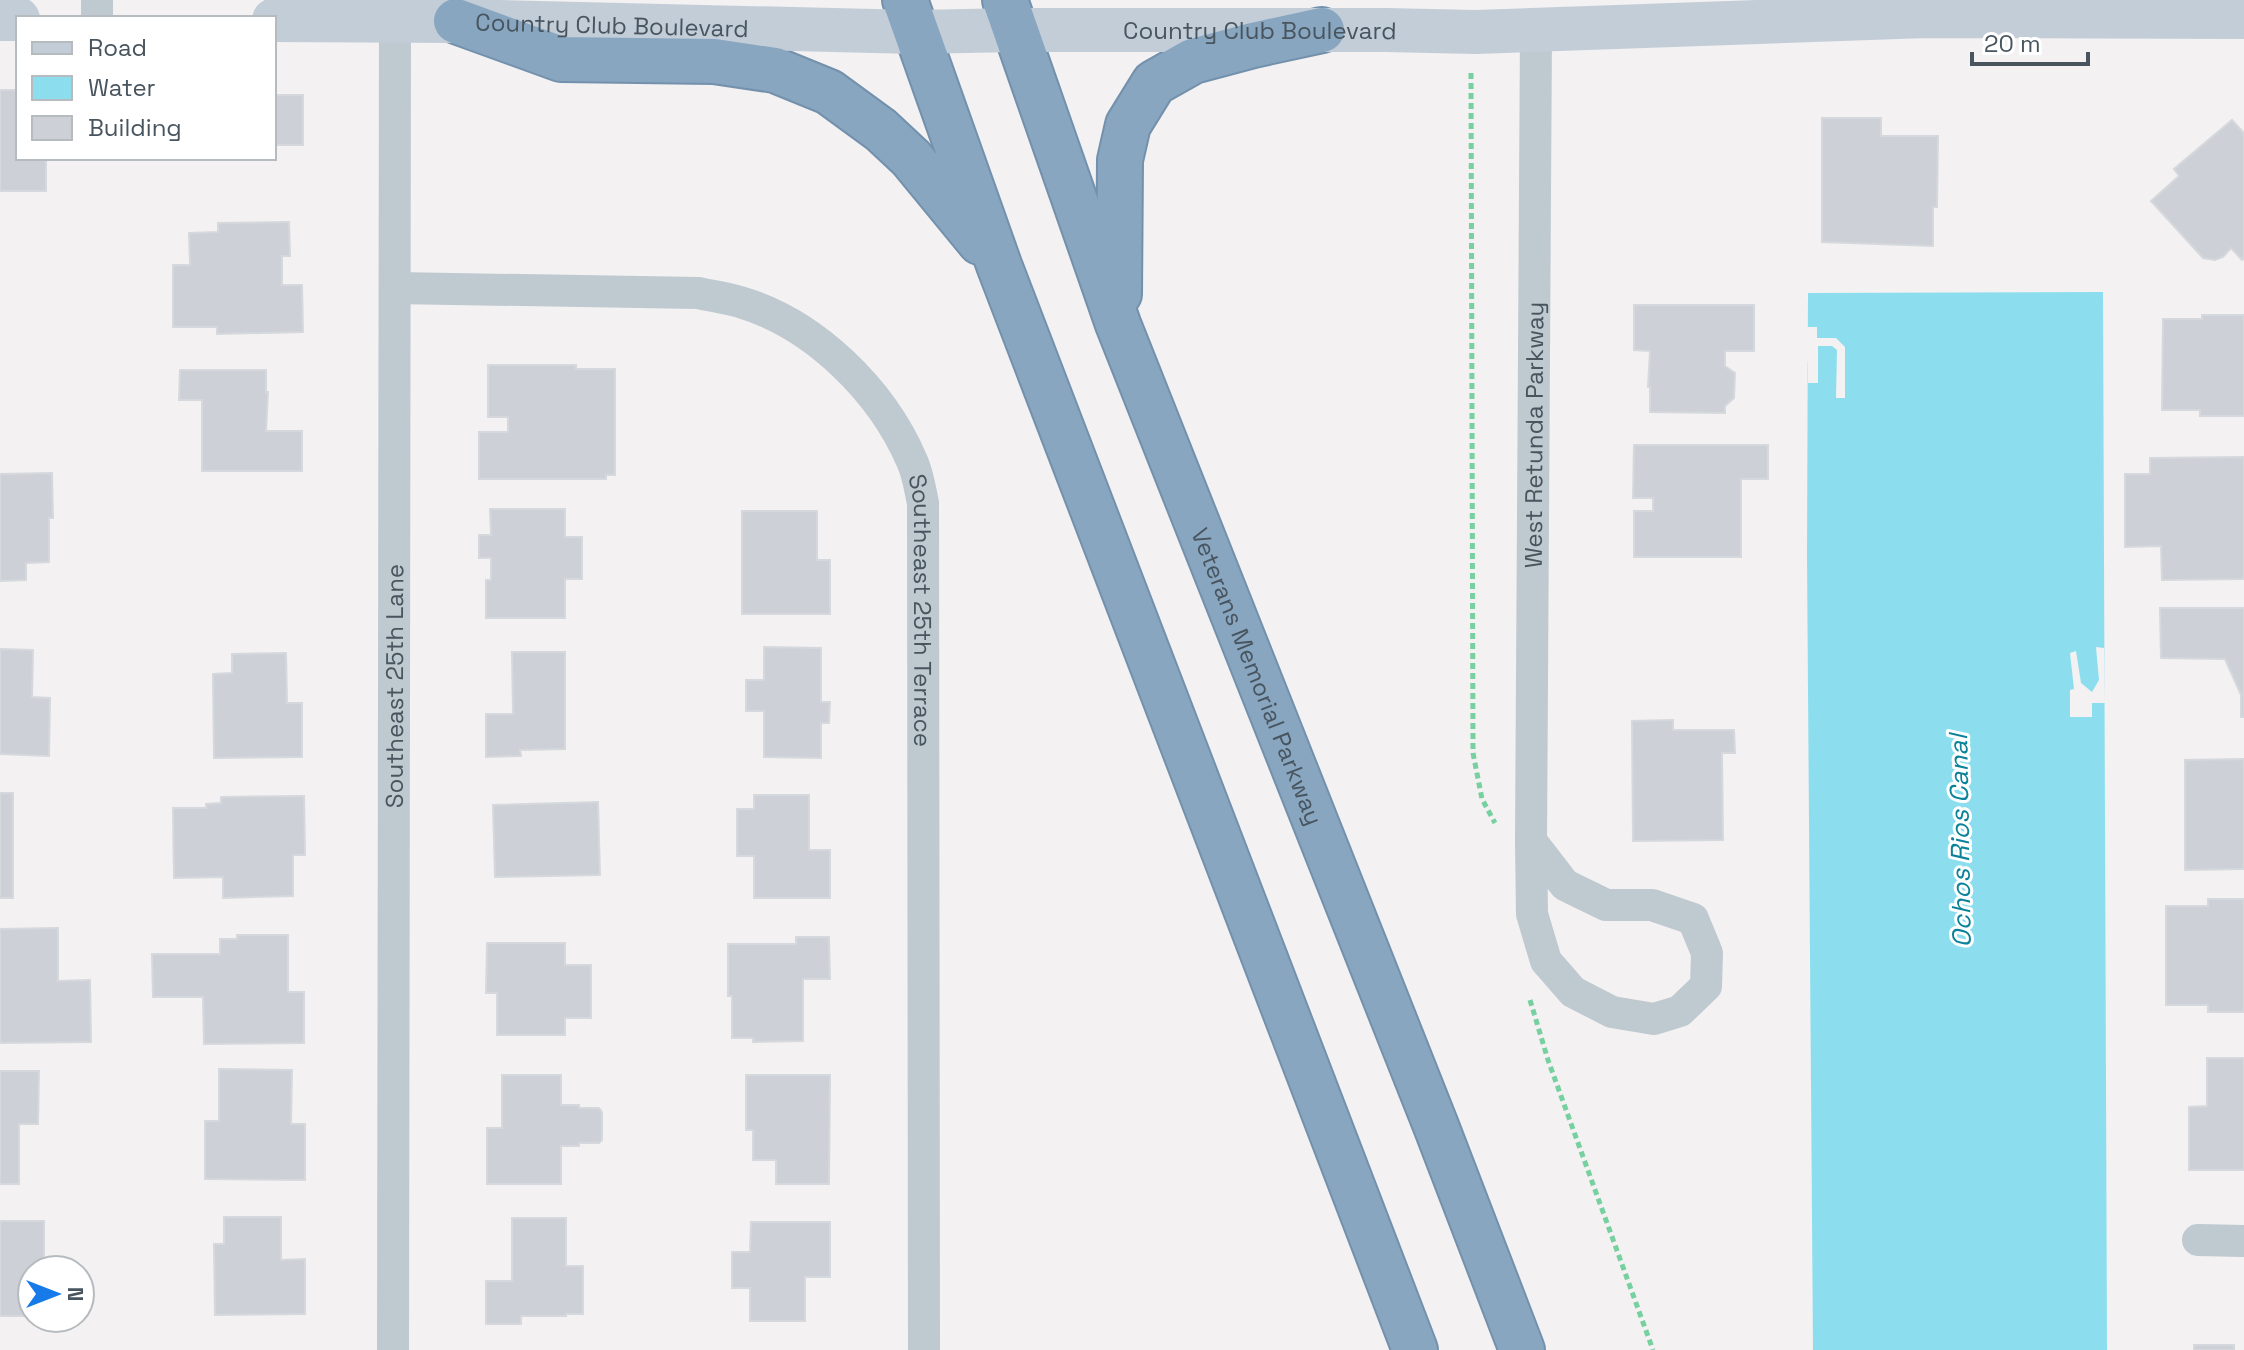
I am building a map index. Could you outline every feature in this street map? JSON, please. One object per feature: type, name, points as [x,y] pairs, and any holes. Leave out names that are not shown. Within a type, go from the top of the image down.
[{"type":"highway","name":"Veterans Memorial Parkway","points":[[1010,15],[1118,324],[1522,1350]]},
{"type":"highway","points":[[910,16],[999,265],[1415,1350]]},
{"type":"highway","points":[[456,21],[561,59],[714,61],[775,70],[829,92],[881,130],[911,158],[999,265]]},
{"type":"highway","points":[[1118,324],[1120,160],[1128,125],[1154,83],[1193,61],[1322,30]]},
{"type":"main road","name":"Country Club Boulevard","points":[[276,20],[1010,15],[1322,30],[1470,32],[1926,16],[2244,17]]},
{"type":"street","name":"Southeast 25th Lane","points":[[393,1350],[395,20]]},
{"type":"street","name":"West Retunda Parkway","points":[[1531,841],[1565,885],[1606,905],[1652,905],[1693,919],[1707,953],[1706,986],[1680,1011],[1654,1019],[1612,1012],[1573,992],[1546,961],[1532,914],[1531,841],[1536,30]]},
{"type":"street","name":"Southeast 25th Terrace","points":[[395,288],[698,293],[741,302],[782,319],[821,344],[859,381],[892,422],[913,463],[923,503],[924,1350]]},
{"type":"street","points":[[2198,1240],[2244,1241]]},
{"type":"water","name":"Ochos Rios Canal","points":[[2103,292],[2107,1350],[1813,1350],[1808,293]]},
{"type":"pier","points":[[1804,327],[1817,327],[1817,338],[1836,338],[1845,347],[1845,398],[1836,398],[1837,350],[1832,346],[1818,346],[1818,383],[1808,383],[1808,362],[1804,362]]},
{"type":"pier","points":[[2096,647],[2104,648],[2105,703],[2092,703],[2092,717],[2070,717],[2070,690],[2074,689],[2070,653],[2076,651],[2081,683],[2092,692],[2099,680]]},
{"type":"building","points":[[0,90],[16,90],[16,160],[46,160],[46,191],[0,191]]},
{"type":"building","points":[[276,95],[303,95],[303,145],[276,145]]},
{"type":"building","points":[[1822,118],[1881,118],[1881,136],[1938,136],[1933,246],[1822,242]]},
{"type":"building","points":[[2232,120],[2244,133],[2244,258],[2242,260],[2231,248],[2215,260],[2203,258],[2151,201],[2179,176],[2174,169]]},
{"type":"building","points":[[289,222],[290,256],[282,256],[282,285],[302,285],[303,332],[217,334],[217,327],[173,327],[173,265],[190,265],[189,233],[218,232],[218,223]]},
{"type":"building","points":[[1634,305],[1754,305],[1754,351],[1725,351],[1725,366],[1735,373],[1734,398],[1725,406],[1725,413],[1650,412],[1650,351],[1634,350]]},
{"type":"building","points":[[2202,315],[2244,315],[2244,416],[2200,416],[2200,410],[2162,410],[2163,319],[2202,319]]},
{"type":"building","points":[[488,365],[576,365],[576,369],[615,369],[615,475],[606,475],[606,479],[479,479],[479,432],[508,432],[508,417],[488,417]]},
{"type":"building","points":[[180,370],[266,370],[266,431],[302,431],[302,471],[202,471],[202,400],[179,400]]},
{"type":"building","points":[[1634,445],[1768,445],[1768,479],[1741,479],[1741,557],[1634,557],[1634,511],[1653,511],[1653,498],[1633,498]]},
{"type":"building","points":[[2244,457],[2244,579],[2162,580],[2161,546],[2125,547],[2125,474],[2150,474],[2150,458]]},
{"type":"building","points":[[52,473],[53,518],[49,518],[49,562],[26,563],[26,580],[0,581],[0,474]]},
{"type":"building","points":[[490,509],[565,509],[565,537],[582,537],[582,579],[565,579],[565,618],[486,618],[486,580],[491,580],[491,558],[479,558],[479,535],[491,535]]},
{"type":"building","points":[[742,511],[817,511],[817,560],[830,560],[830,614],[742,614]]},
{"type":"building","points":[[2160,608],[2244,608],[2244,717],[2241,717],[2241,695],[2225,659],[2161,658]]},
{"type":"building","points":[[764,647],[821,648],[821,702],[830,702],[829,723],[821,723],[821,758],[764,757],[764,711],[746,711],[746,680],[764,680]]},
{"type":"building","points":[[0,649],[33,650],[32,697],[50,698],[49,756],[0,754]]},
{"type":"building","points":[[512,652],[565,652],[565,749],[520,750],[521,756],[486,757],[486,714],[513,714]]},
{"type":"building","points":[[286,653],[287,703],[302,703],[302,757],[214,758],[213,674],[232,673],[232,654]]},
{"type":"building","points":[[1673,720],[1673,730],[1734,730],[1735,753],[1722,753],[1723,840],[1633,841],[1632,721]]},
{"type":"building","points":[[2244,759],[2244,869],[2185,870],[2185,760]]},
{"type":"building","points":[[0,793],[13,793],[13,898],[0,898]]},
{"type":"building","points":[[754,795],[809,795],[809,850],[830,850],[830,898],[754,898],[754,856],[737,856],[737,809],[754,809]]},
{"type":"building","points":[[304,796],[305,855],[293,855],[293,896],[223,898],[223,877],[174,878],[173,808],[206,808],[206,804],[221,803],[221,797]]},
{"type":"building","points":[[598,802],[600,875],[495,877],[493,805]]},
{"type":"building","points":[[2208,899],[2244,899],[2244,1012],[2208,1012],[2208,1005],[2166,1005],[2166,906],[2208,906]]},
{"type":"building","points":[[58,928],[58,981],[90,980],[91,1042],[0,1043],[0,929]]},
{"type":"building","points":[[237,935],[288,935],[288,992],[304,992],[304,1043],[204,1044],[203,997],[153,997],[152,954],[220,954],[220,939],[237,939]]},
{"type":"building","points":[[796,937],[829,937],[830,979],[803,979],[803,1041],[753,1042],[753,1038],[732,1038],[728,944],[796,944]]},
{"type":"building","points":[[487,943],[565,943],[565,965],[591,965],[591,1018],[565,1018],[565,1035],[497,1035],[497,993],[486,993]]},
{"type":"building","points":[[2207,1058],[2244,1058],[2244,1170],[2189,1170],[2189,1107],[2207,1106]]},
{"type":"building","points":[[219,1069],[292,1070],[291,1124],[305,1124],[305,1180],[205,1179],[205,1121],[219,1121]]},
{"type":"building","points":[[0,1071],[39,1071],[38,1124],[19,1124],[19,1184],[0,1184]]},
{"type":"building","points":[[502,1075],[561,1075],[561,1105],[599,1108],[602,1112],[602,1140],[599,1143],[561,1146],[561,1184],[487,1184],[487,1128],[502,1128]]},
{"type":"building","points":[[746,1075],[830,1075],[829,1184],[776,1184],[776,1160],[753,1160],[753,1130],[746,1130]]},
{"type":"building","points":[[224,1217],[281,1217],[281,1260],[305,1259],[305,1314],[215,1315],[214,1244],[224,1244]]},
{"type":"building","points":[[512,1218],[566,1218],[566,1266],[583,1266],[583,1314],[521,1316],[521,1324],[486,1324],[486,1281],[512,1281]]},
{"type":"building","points":[[0,1221],[44,1221],[44,1254],[16,1254],[16,1316],[0,1316]]},
{"type":"building","points":[[751,1222],[830,1222],[830,1277],[805,1277],[805,1321],[750,1321],[750,1288],[732,1288],[732,1252],[750,1252]]},
{"type":"building","points":[[2194,1345],[2234,1345],[2234,1350],[2194,1350]]}]
